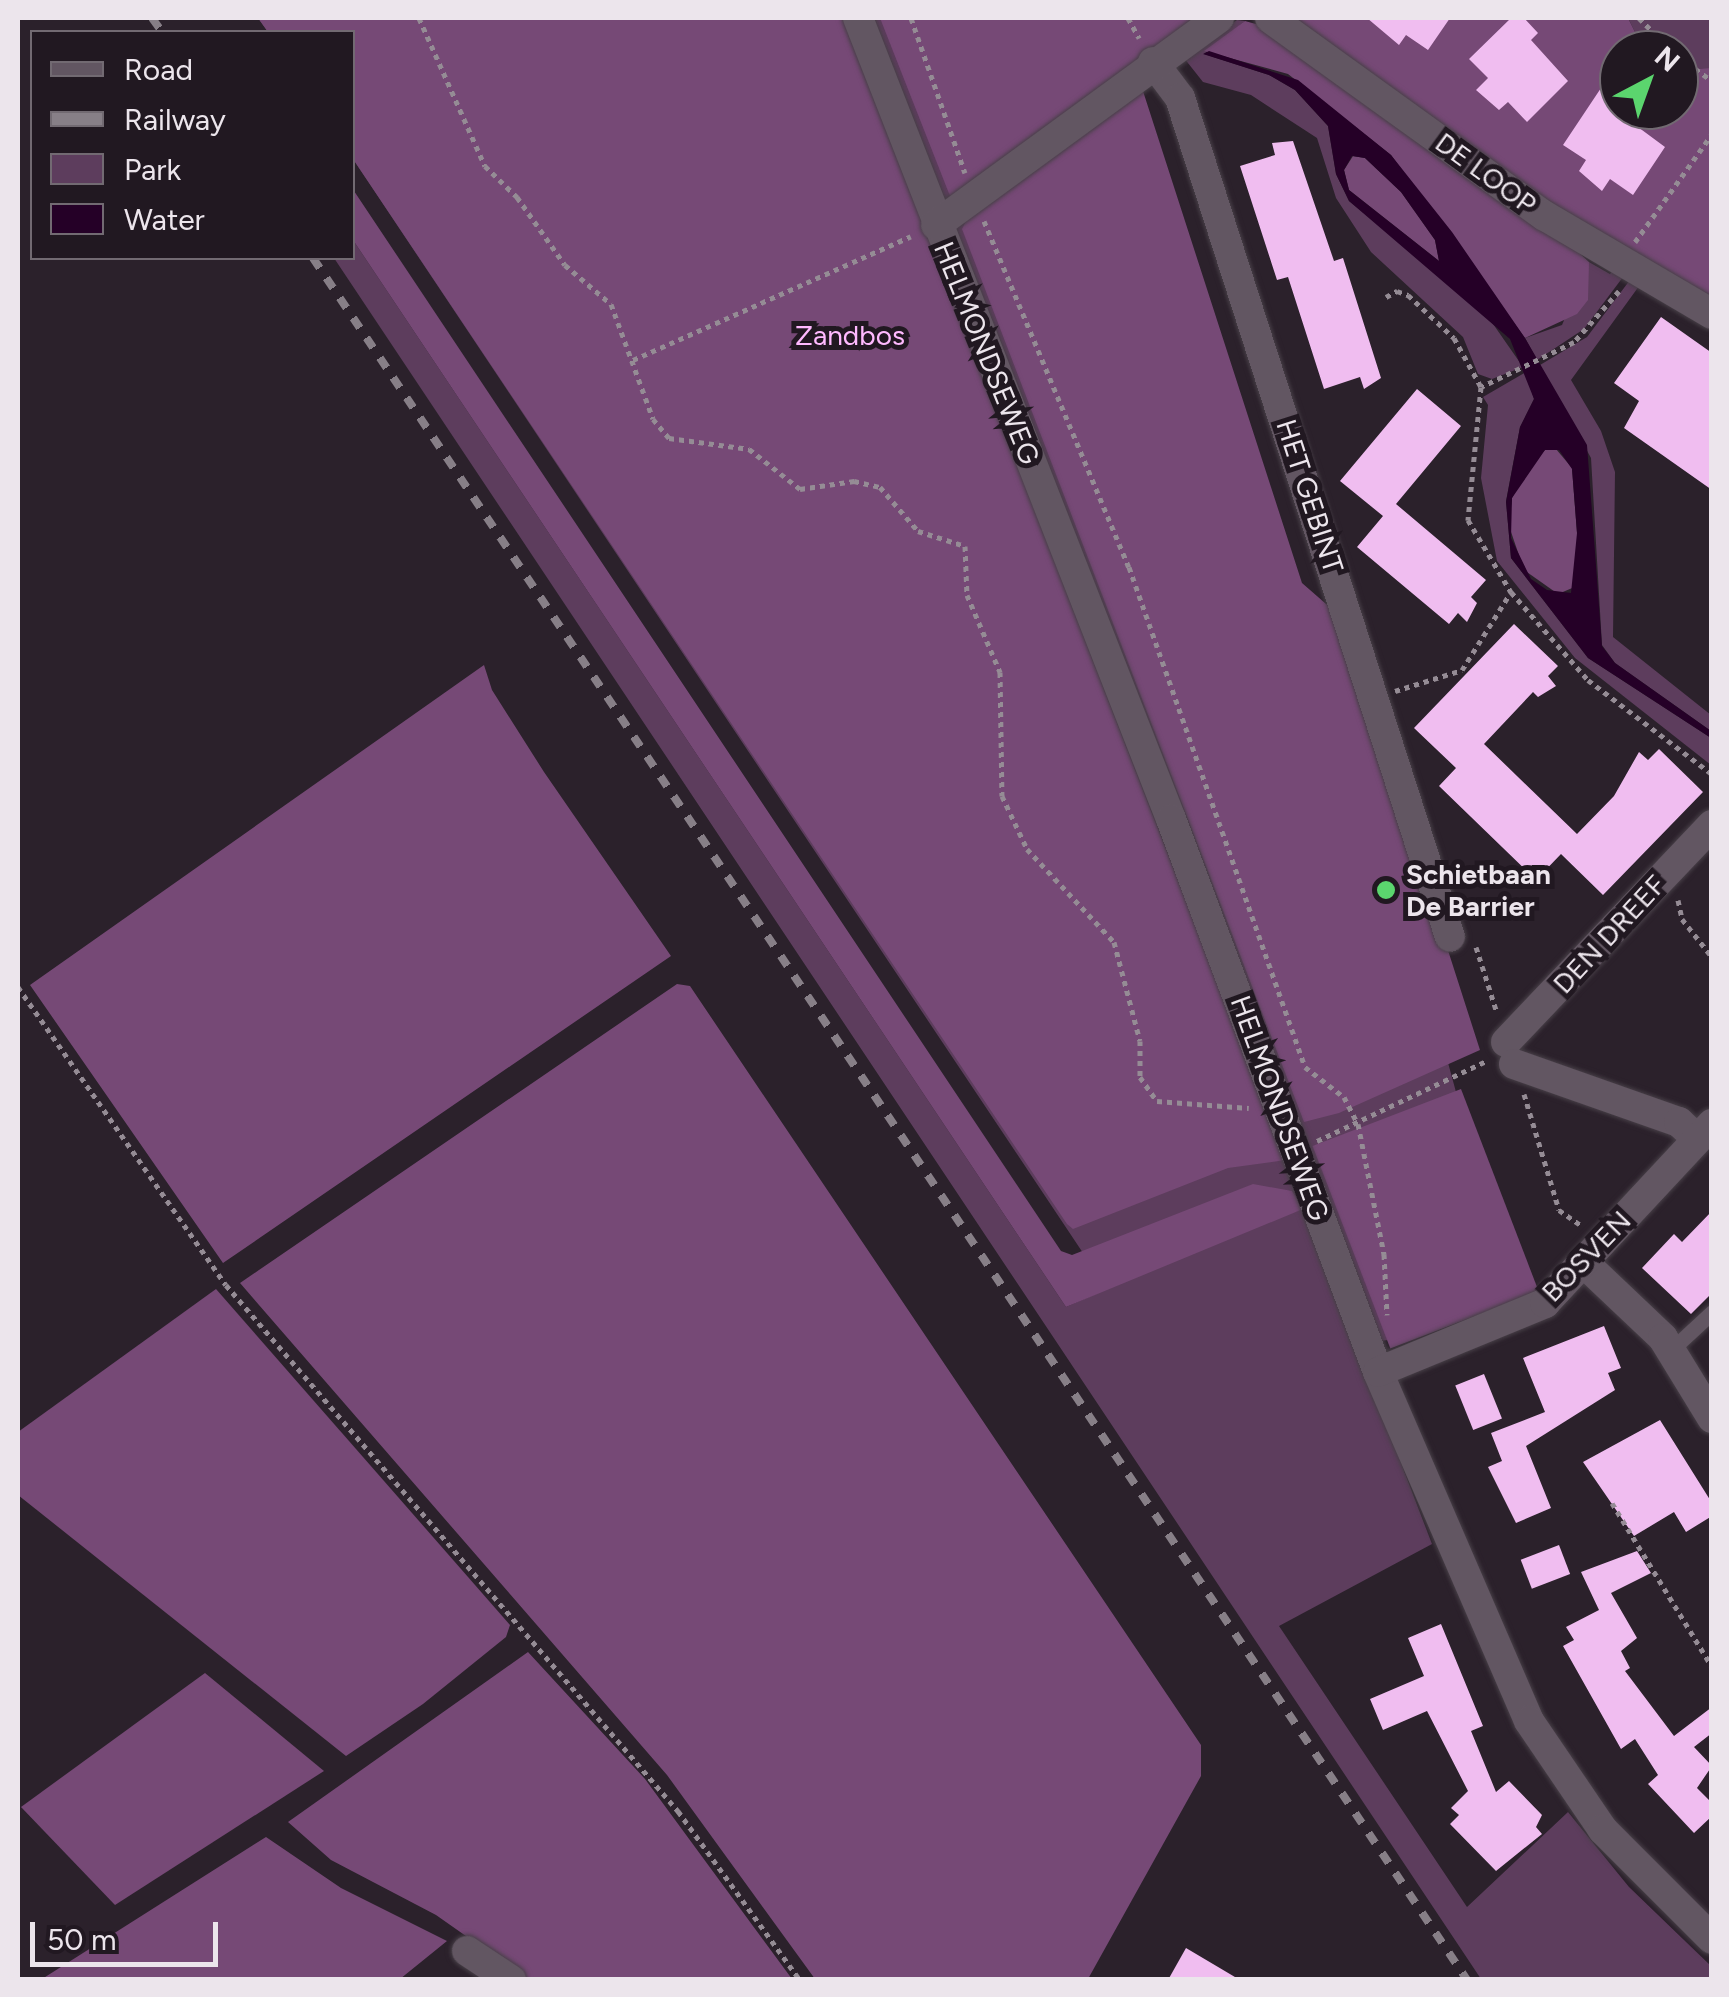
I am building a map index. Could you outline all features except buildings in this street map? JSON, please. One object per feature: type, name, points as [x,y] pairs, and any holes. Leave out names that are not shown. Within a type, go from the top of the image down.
[{"type":"street","name":"HELMONDSEWEG","points":[[858,18],[1283,1114],[1378,1372],[1529,1721],[1603,1830],[1712,1938]]},
{"type":"street","name":"HELMONDSEWEG","points":[[936,225],[1153,62],[1219,18]]},
{"type":"street","name":"DE LOOP","points":[[1270,18],[1628,266],[1712,314]]},
{"type":"street","name":"HET GEBINT","points":[[1153,62],[1180,98],[1450,937]]},
{"type":"street","name":"DEN DREEF","points":[[1503,1056],[1712,826]]},
{"type":"street","points":[[1503,1056],[1704,1131]]},
{"type":"street","name":"BOSVEN","points":[[1378,1372],[1546,1302],[1704,1131]]},
{"type":"street","points":[[1583,1262],[1671,1350],[1712,1418]]},
{"type":"street","points":[[467,1950],[512,1980]]},
{"type":"lane","points":[[1671,1350],[1712,1312]]},
{"type":"path","points":[[419,18],[485,166],[518,197],[565,265],[612,304],[653,419],[670,438],[749,449],[800,488],[854,481],[880,487],[918,532],[964,546],[967,595],[1000,672],[1002,796],[1026,849],[1114,942],[1140,1041],[1140,1077],[1157,1101],[1283,1114]]},
{"type":"path","points":[[910,18],[974,196],[1129,567],[1305,1067],[1344,1097],[1358,1124],[1384,1254],[1386,1318]]},
{"type":"path","points":[[1481,387],[1549,358],[1593,325],[1712,134]]},
{"type":"path","points":[[632,361],[936,225]]},
{"type":"path","points":[[1386,297],[1408,295],[1454,338],[1481,387],[1468,520],[1511,592],[1588,680],[1712,774]]},
{"type":"path","points":[[1372,698],[1462,670],[1511,592]]},
{"type":"path","points":[[1664,876],[1682,919],[1712,957]]},
{"type":"path","points":[[18,987],[226,1285],[678,1811],[800,1980]]},
{"type":"path","points":[[1296,1149],[1503,1056]]},
{"type":"path","points":[[1612,1503],[1712,1668]]},
{"type":"green space","name":"Zandbos","points":[[258,18],[1169,18],[1089,87],[1291,589],[1329,626],[1459,1103],[1389,1340],[1355,1343],[1432,1544],[1279,1626],[1467,1907],[1568,1812],[1629,1887],[1711,1966],[1711,1979],[1481,1979],[335,260],[355,260],[355,243],[1066,1307],[1107,1289],[355,162],[355,30],[267,30]]},
{"type":"green space","name":"Zandbos","points":[[258,18],[844,18],[1286,1160],[1228,1168],[1073,1229],[1067,1224],[355,162],[355,30],[267,30]]},
{"type":"green space","points":[[880,18],[1203,18],[950,196]]},
{"type":"green space","points":[[1285,18],[1628,18],[1634,30],[1599,30],[1599,130],[1699,130],[1699,69],[1711,68],[1711,304],[1557,207]]},
{"type":"green space","points":[[1628,18],[1711,18],[1711,81],[1699,72],[1699,30],[1634,30]]},
{"type":"green space","points":[[1237,20],[1245,21],[1204,54],[1269,75],[1295,90],[1328,126],[1336,174],[1349,201],[1484,311],[1523,367],[1492,379],[1478,374],[1463,337],[1371,252],[1336,198],[1317,138],[1251,95],[1203,82],[1184,58]]},
{"type":"green space","points":[[1245,21],[1270,28],[1290,50],[1437,157],[1576,250],[1589,262],[1588,300],[1577,314],[1525,338],[1391,155],[1288,74],[1204,51]]},
{"type":"green space","points":[[1142,88],[1302,583],[1341,617],[1480,1050],[1339,1113],[1304,1122],[962,229],[969,215]]},
{"type":"green space","points":[[1353,156],[1365,158],[1401,192],[1435,240],[1439,261],[1349,190],[1344,170]]},
{"type":"green space","points":[[355,192],[1061,1251],[1072,1255],[1253,1184],[1292,1191],[1303,1209],[1066,1307],[355,243]]},
{"type":"green space","points":[[1589,262],[1610,274],[1616,266],[1626,273],[1584,329],[1537,360],[1525,338],[1562,325]]},
{"type":"green space","points":[[1633,276],[1642,282],[1571,380],[1601,431],[1615,472],[1613,637],[1711,715],[1711,731],[1615,663],[1602,645],[1591,458],[1540,365],[1587,337]]},
{"type":"green space","points":[[1526,372],[1534,399],[1520,427],[1506,501],[1511,558],[1588,658],[1711,738],[1711,765],[1575,658],[1497,561],[1481,478],[1488,405],[1483,397]]},
{"type":"green space","points":[[1556,449],[1572,468],[1577,533],[1577,586],[1558,594],[1524,570],[1509,526],[1512,498],[1526,470],[1545,450]]},
{"type":"green space","points":[[484,665],[492,690],[544,772],[671,956],[223,1263],[30,985]]},
{"type":"green space","points":[[677,984],[690,986],[1201,1745],[1201,1776],[1088,1979],[815,1979],[667,1775],[240,1283]]},
{"type":"green space","points":[[1461,1089],[1539,1292],[1390,1349],[1313,1146]]},
{"type":"green space","points":[[216,1289],[510,1625],[506,1637],[423,1704],[346,1756],[18,1495],[18,1432]]},
{"type":"green space","points":[[528,1652],[645,1779],[792,1979],[527,1979],[436,1915],[331,1860],[288,1822]]},
{"type":"green space","points":[[205,1673],[324,1771],[115,1905],[21,1807]]},
{"type":"green space","points":[[266,1837],[341,1888],[447,1941],[400,1979],[42,1979]]},
{"type":"water","points":[[1209,51],[1298,80],[1391,155],[1452,232],[1525,338],[1587,445],[1602,646],[1615,663],[1711,731],[1711,738],[1588,658],[1511,558],[1506,502],[1520,427],[1534,399],[1510,339],[1349,201],[1336,174],[1328,126],[1295,90],[1269,75],[1203,54]],"holes":[[[1352,156],[1365,158],[1401,192],[1435,240],[1439,261],[1349,190],[1344,170]],[[1545,450],[1559,450],[1572,469],[1577,533],[1571,593],[1547,590],[1531,579],[1511,538],[1512,498]]]},
{"type":"railway","points":[[152,18],[161,30]]},
{"type":"railway","points":[[314,260],[1467,1980]]},
{"type":"place","name":"Schietbaan De Barrier","points":[[1386,890]]}]
